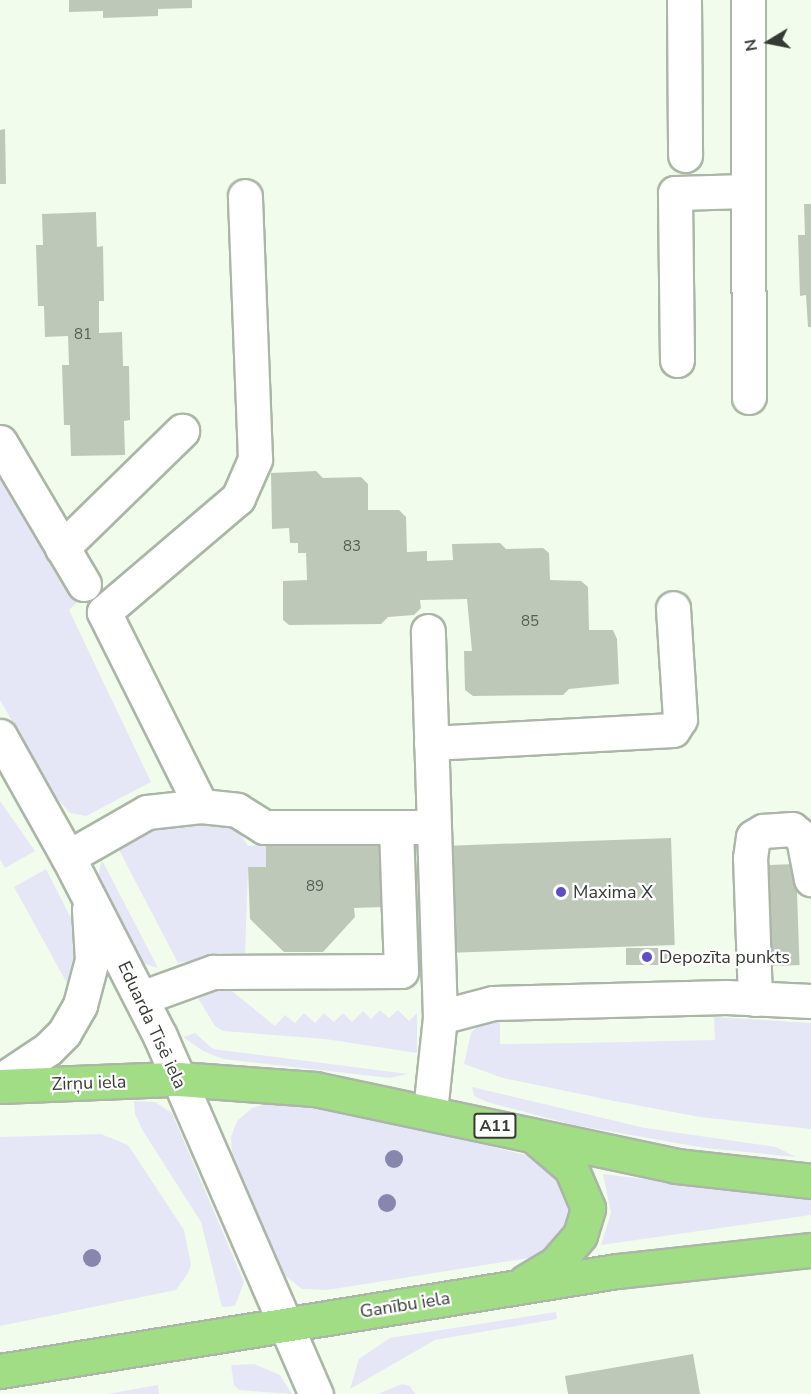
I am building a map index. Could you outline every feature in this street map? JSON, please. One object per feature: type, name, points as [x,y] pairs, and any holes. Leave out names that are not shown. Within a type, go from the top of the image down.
[{"type":"highway","name":"Zirņu iela","points":[[0,1086],[178,1079]]},
{"type":"highway","name":"A11","points":[[178,1079],[315,1089],[430,1111],[676,1166],[811,1181]]},
{"type":"highway","points":[[513,1288],[555,1264],[579,1235],[588,1208],[571,1168],[534,1136]]},
{"type":"highway","name":"Ganību iela","points":[[0,1371],[617,1271],[811,1250]]},
{"type":"street","points":[[684,0],[684,155]]},
{"type":"street","points":[[748,0],[749,397]]},
{"type":"street","points":[[677,360],[675,193],[748,191]]},
{"type":"street","points":[[201,806],[105,612],[238,498],[255,459],[244,196]]},
{"type":"street","points":[[62,548],[182,431]]},
{"type":"street","points":[[0,442],[84,584]]},
{"type":"street","points":[[431,743],[673,730],[680,719],[673,608]]},
{"type":"street","points":[[428,631],[440,1017],[430,1111]]},
{"type":"street","name":"Eduarda Tisē iela","points":[[0,736],[68,857],[141,998],[316,1394]]},
{"type":"street","points":[[68,857],[147,812],[201,806],[237,810],[264,827],[434,827]]},
{"type":"street","points":[[141,998],[213,972],[401,971],[396,827]]},
{"type":"street","points":[[755,999],[750,858],[753,837],[763,831],[792,829],[803,838],[811,879]]},
{"type":"street","points":[[0,1081],[48,1049],[64,1033],[80,1005],[92,960],[86,892]]},
{"type":"street","points":[[440,1017],[493,1003],[755,999],[811,1002]]},
{"type":"shaded area","points":[[0,472],[79,600],[69,610],[151,782],[86,816],[70,813],[55,796],[0,700]]},
{"type":"shaded area","points":[[0,801],[35,851],[5,868],[0,859]]},
{"type":"shaded area","points":[[235,825],[248,846],[266,844],[266,867],[248,868],[245,955],[216,956],[178,963],[117,846],[157,826]]},
{"type":"shaded area","points":[[101,862],[158,968],[141,963],[98,880]]},
{"type":"shaded area","points":[[46,869],[71,918],[76,941],[76,962],[69,987],[14,887]]},
{"type":"shaded area","points":[[227,987],[275,1026],[285,1015],[295,1023],[304,1013],[315,1023],[324,1013],[334,1022],[343,1013],[352,1022],[363,1011],[371,1019],[380,1010],[389,1018],[398,1010],[409,1021],[417,1013],[417,1053],[325,1039],[223,1031],[215,1026],[193,990]]},
{"type":"shaded area","points":[[714,1017],[811,1023],[811,1129],[700,1117],[614,1101],[503,1078],[464,1064],[471,1033],[479,1025],[500,1021],[500,1044],[581,1043],[715,1040]]},
{"type":"shaded area","points":[[195,1033],[213,1049],[408,1074],[390,1078],[223,1059],[203,1051],[183,1037]]},
{"type":"shaded area","points":[[472,1087],[645,1128],[776,1147],[796,1157],[705,1148],[574,1125],[487,1102],[474,1096]]},
{"type":"shaded area","points":[[134,1101],[155,1102],[172,1113],[244,1282],[235,1306],[222,1307],[201,1222],[143,1131],[135,1114]]},
{"type":"shaded area","points":[[273,1102],[354,1112],[545,1160],[558,1173],[570,1206],[568,1223],[552,1248],[535,1257],[327,1290],[302,1289],[283,1274],[232,1156],[231,1137],[237,1121],[252,1108]]},
{"type":"shaded area","points":[[101,1134],[128,1145],[184,1230],[191,1265],[188,1273],[176,1290],[0,1326],[0,1137]]},
{"type":"shaded area","points":[[603,1174],[811,1200],[811,1215],[601,1245],[611,1213]]},
{"type":"shaded area","points":[[556,1312],[557,1319],[435,1340],[350,1389],[359,1359],[390,1338]]},
{"type":"shaded area","points":[[254,1364],[280,1375],[292,1394],[239,1390],[234,1385],[231,1365]]},
{"type":"shaded area","points":[[402,1384],[410,1386],[415,1394],[378,1394]]},
{"type":"shaded area","points":[[158,1385],[159,1394],[107,1394]]},
{"type":"building","points":[[69,0],[192,0],[192,8],[158,9],[158,16],[103,18],[103,11],[69,12]]},
{"type":"building","points":[[5,129],[6,184],[0,184],[0,130]]},
{"type":"building","points":[[804,204],[811,204],[811,327],[808,327],[806,295],[800,296],[798,235],[805,235]]},
{"type":"building","points":[[96,212],[97,247],[103,246],[104,301],[99,301],[99,333],[122,332],[123,366],[129,366],[130,420],[124,421],[125,455],[71,456],[70,425],[64,425],[62,365],[69,365],[68,336],[45,337],[44,306],[38,306],[36,245],[43,245],[42,214]]},
{"type":"building","points":[[316,471],[323,478],[361,477],[368,484],[368,510],[399,510],[406,517],[407,552],[427,551],[427,561],[453,560],[452,544],[500,543],[506,549],[543,548],[549,553],[550,580],[581,581],[588,587],[589,630],[613,630],[617,639],[619,684],[569,689],[563,695],[473,696],[465,690],[464,651],[472,651],[467,599],[420,600],[421,608],[414,615],[388,617],[381,624],[289,625],[283,620],[283,581],[307,580],[306,553],[298,553],[298,543],[290,543],[289,528],[272,529],[271,473]]},
{"type":"building","name":"Maxima X","points":[[671,838],[675,945],[453,953],[449,846]]},
{"type":"building","points":[[380,842],[382,907],[354,908],[355,917],[323,952],[284,952],[250,919],[248,867],[266,867],[266,844]]},
{"type":"building","points":[[796,864],[800,965],[766,966],[762,865]]},
{"type":"building","name":"Depozīta punkts","points":[[626,948],[668,948],[668,965],[626,965]]},
{"type":"building","points":[[693,1354],[700,1394],[568,1394],[565,1376]]},
{"type":"place","name":"Maxima X","points":[[561,892]]},
{"type":"place","name":"Depozīta punkts","points":[[647,957]]}]
